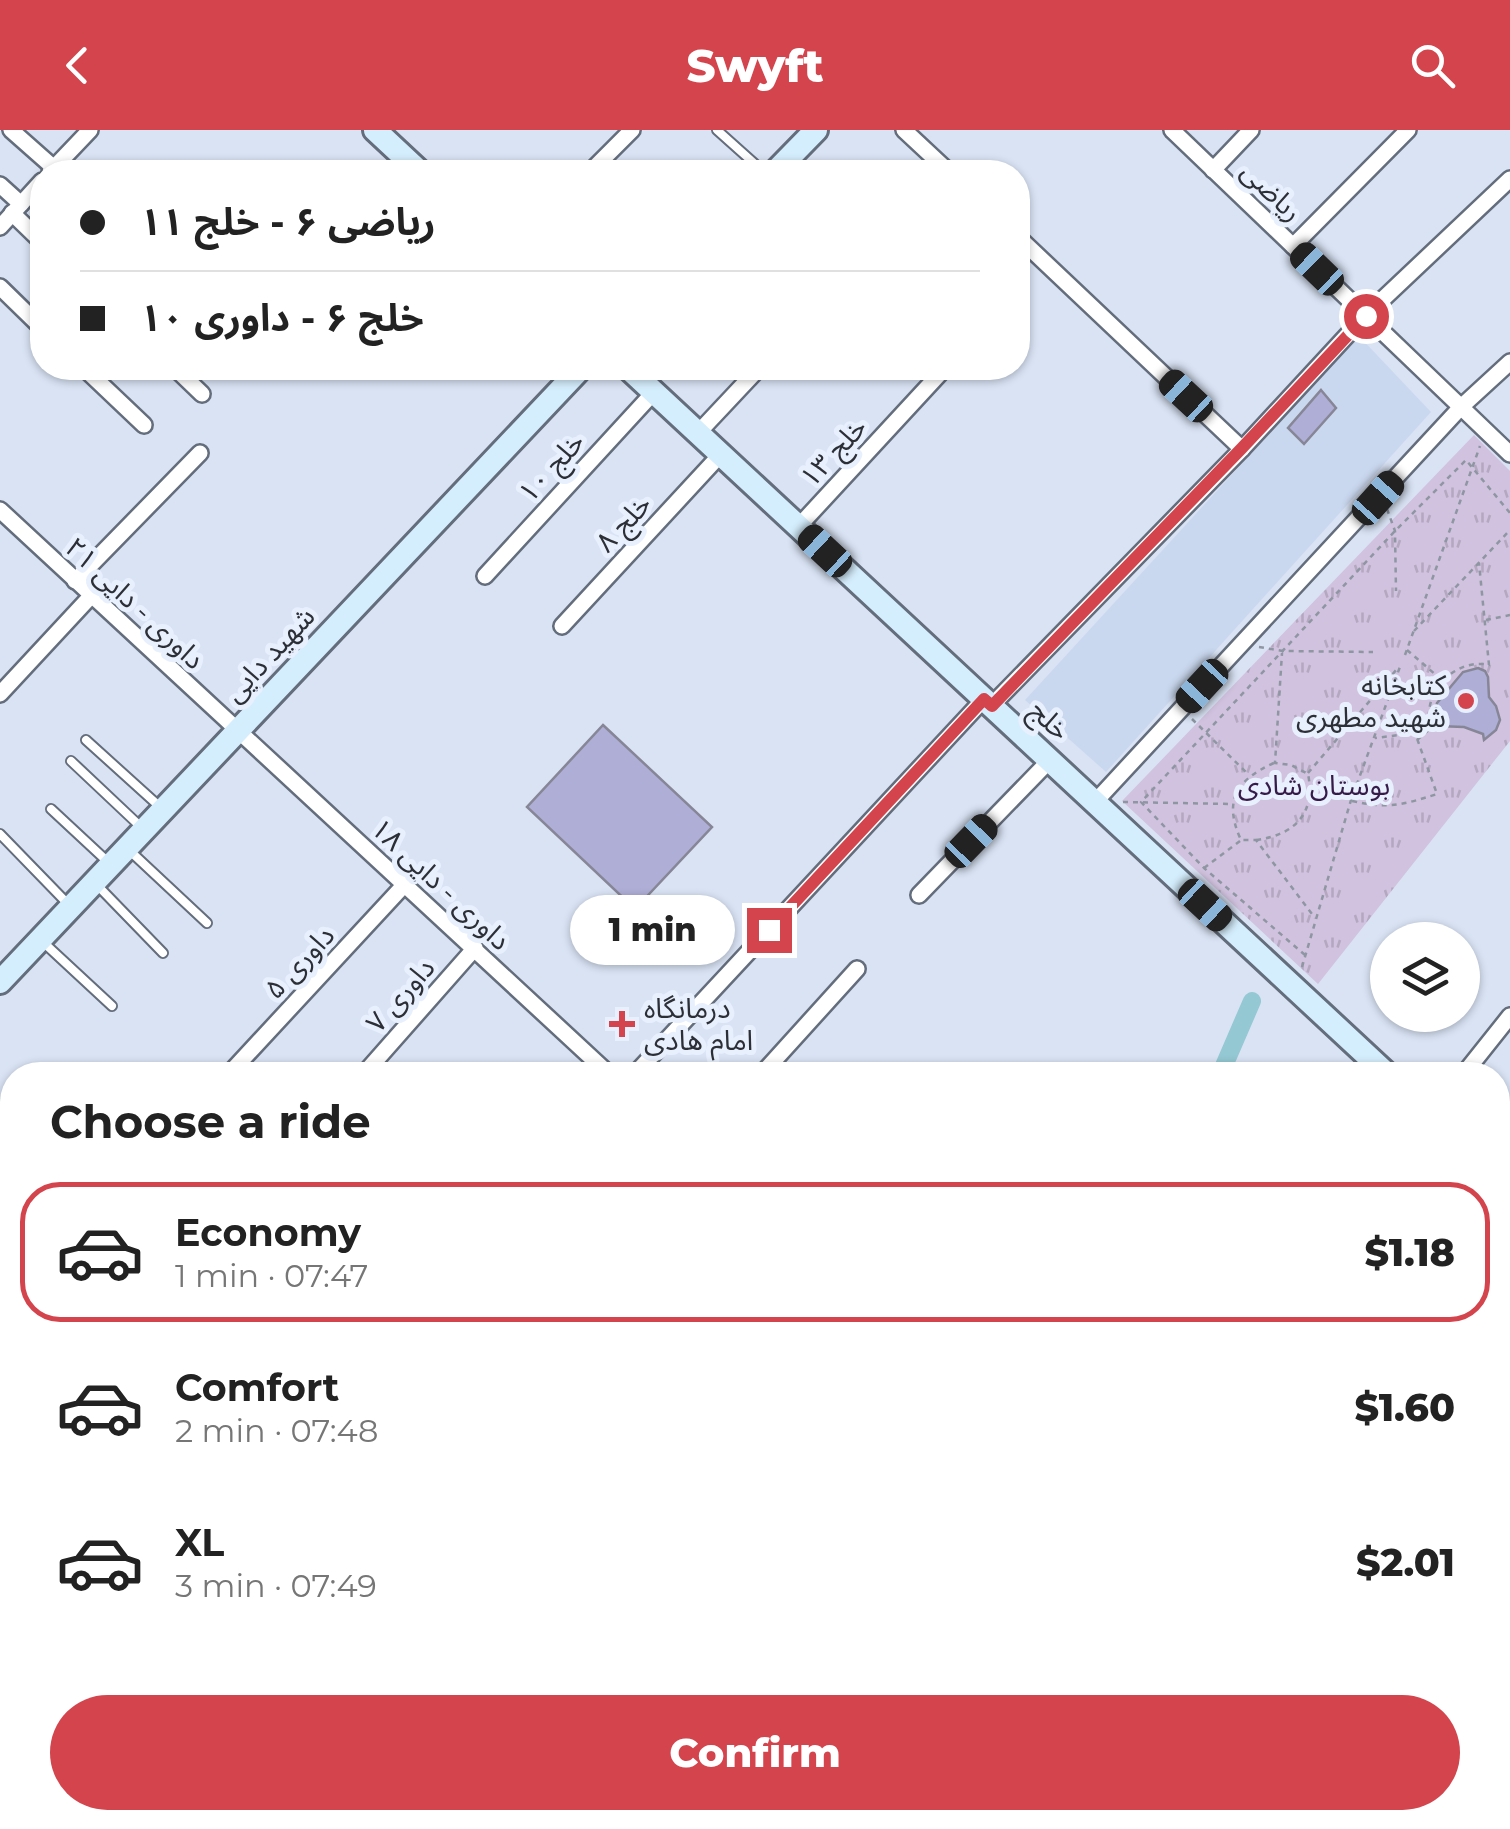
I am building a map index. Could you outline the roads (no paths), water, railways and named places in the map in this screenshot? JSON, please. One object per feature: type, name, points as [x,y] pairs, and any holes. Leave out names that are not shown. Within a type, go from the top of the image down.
[{"type":"street","points":[[11,130],[42,160]]},
{"type":"street","points":[[62,160],[90,130]]},
{"type":"street","points":[[602,160],[632,130]]},
{"type":"street","points":[[787,160],[816,130]]},
{"type":"street","points":[[904,130],[936,160]]},
{"type":"street","name":"ریاضی","points":[[1172,130],[1510,454]]},
{"type":"street","points":[[1213,170],[1251,130]]},
{"type":"street","points":[[1292,246],[1408,130]]},
{"type":"street","points":[[386,134],[409,160]]},
{"type":"street","points":[[646,1062],[988,702],[1242,448],[1366,316],[1510,179]]},
{"type":"street","points":[[0,185],[30,226]]},
{"type":"street","points":[[0,226],[30,194]]},
{"type":"street","points":[[1030,248],[1242,448]]},
{"type":"street","points":[[0,287],[30,316]]},
{"type":"street","points":[[1094,802],[1460,407],[1510,362]]},
{"type":"street","points":[[96,380],[144,426]]},
{"type":"street","points":[[187,380],[202,394]]},
{"type":"street","name":"شهید دایی","points":[[0,981],[570,380]]},
{"type":"street","name":"خلج","points":[[641,380],[1374,1062]]},
{"type":"street","points":[[698,433],[748,380]]},
{"type":"street","name":"خلج ۱۳","points":[[798,526],[934,380]]},
{"type":"street","name":"خلج ۱۰","points":[[485,576],[654,392]]},
{"type":"street","points":[[75,581],[200,453]]},
{"type":"street","name":"خلج ۸","points":[[562,626],[721,454]]},
{"type":"street","name":"داوری - دایی ۲۱","points":[[0,510],[236,732]]},
{"type":"street","points":[[0,694],[91,596]]},
{"type":"street","name":"داوری - دایی ۱۸","points":[[236,732],[406,883],[596,1062]]},
{"type":"street","points":[[919,895],[1050,760]]},
{"type":"street","name":"داوری ۵","points":[[240,1062],[406,883]]},
{"type":"street","name":"داوری ۷","points":[[375,1062],[475,948]]},
{"type":"street","points":[[773,1062],[857,969]]},
{"type":"street","points":[[1473,1062],[1510,1016]]},
{"type":"lane","points":[[717,130],[751,160]]},
{"type":"lane","points":[[86,740],[163,810]]},
{"type":"lane","points":[[71,761],[144,830]]},
{"type":"lane","points":[[51,808],[207,923]]},
{"type":"lane","points":[[0,834],[71,907]]},
{"type":"lane","points":[[94,882],[163,953]]},
{"type":"lane","points":[[40,939],[112,1006]]},
{"type":"waterway","points":[[1226,1062],[1252,1001]]},
{"type":"place","name":"کتابخانه شهید مطهری","points":[[1466,701]]},
{"type":"place","name":"درمانگاه امام هادی","points":[[622,1024]]},
{"type":"park label","name":"بوستان شادی","points":[[1314,785]]}]
